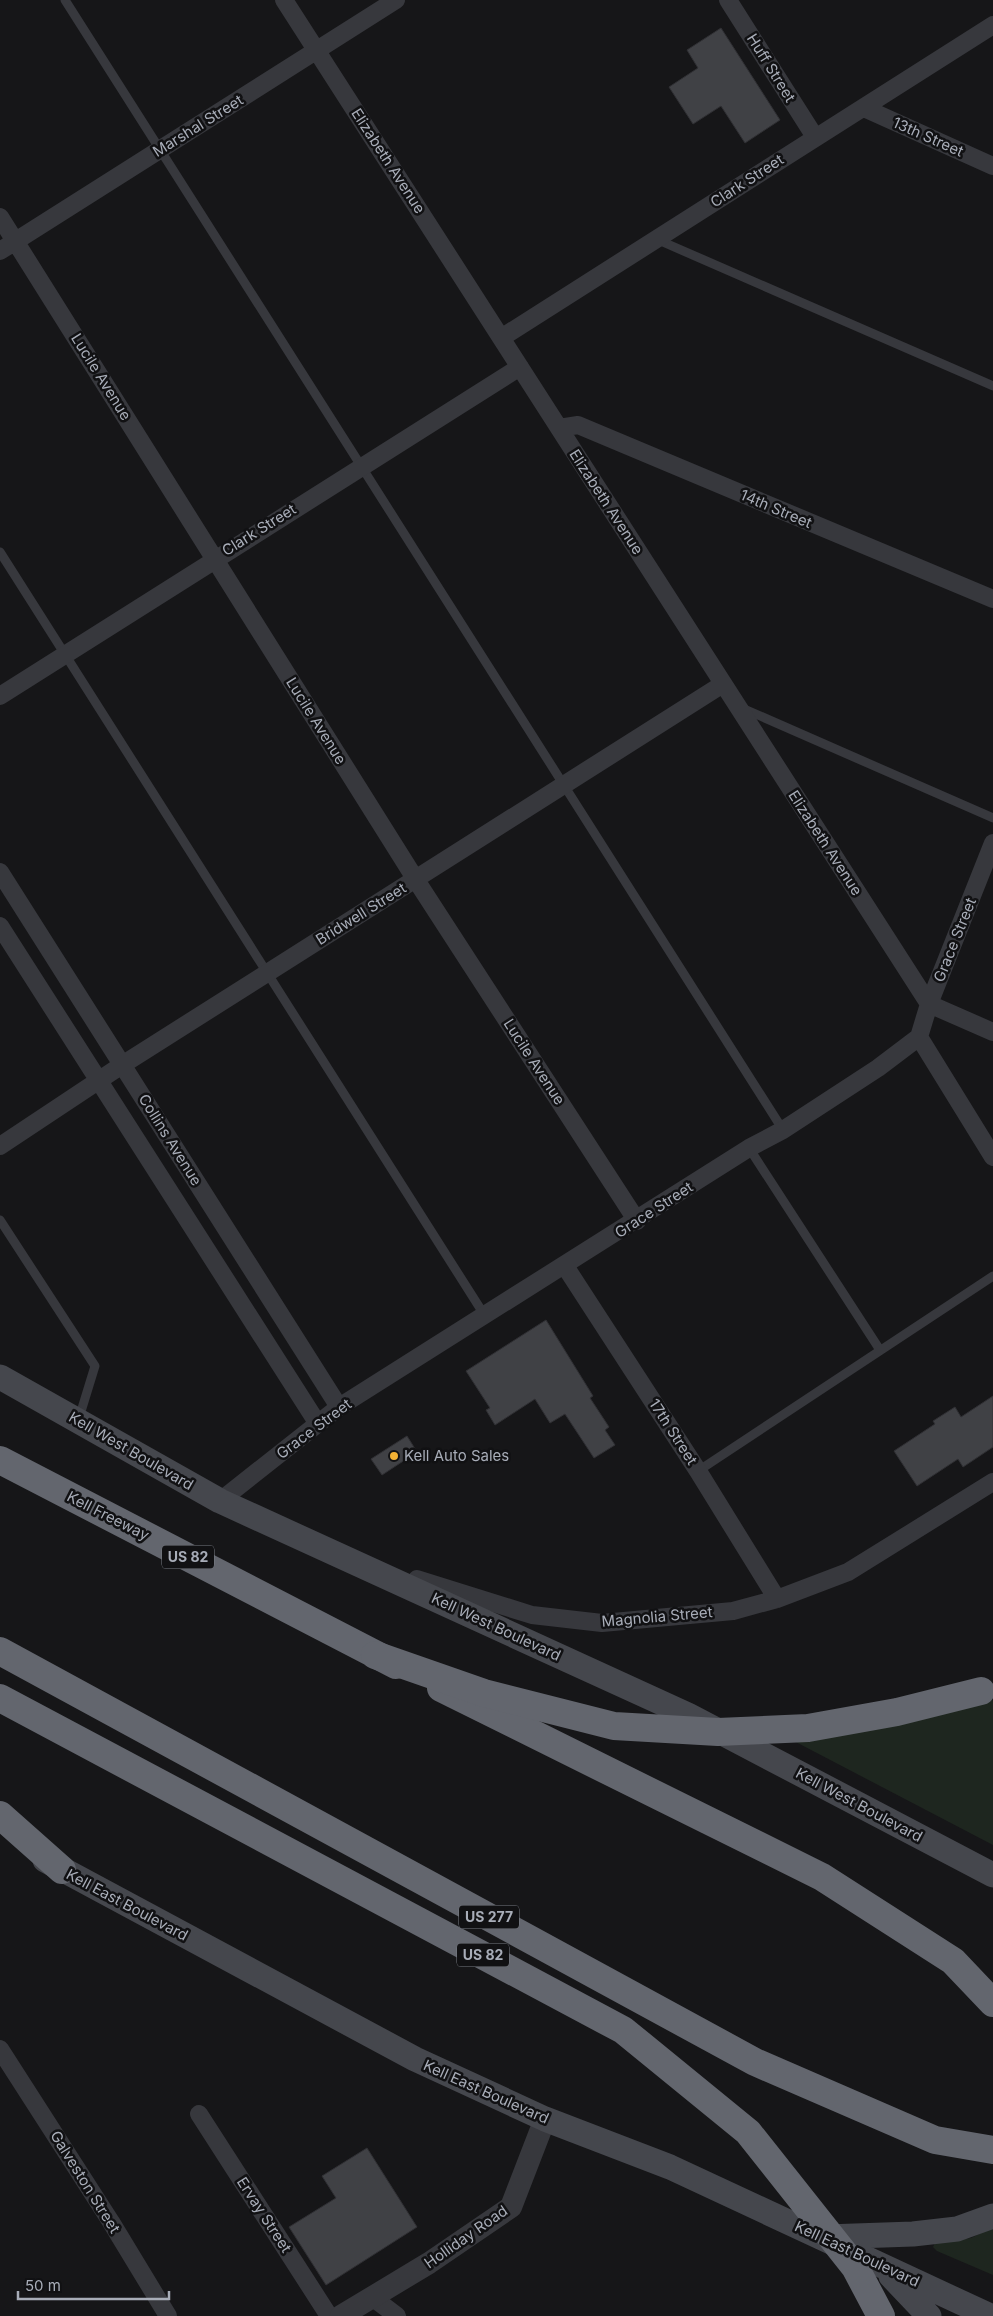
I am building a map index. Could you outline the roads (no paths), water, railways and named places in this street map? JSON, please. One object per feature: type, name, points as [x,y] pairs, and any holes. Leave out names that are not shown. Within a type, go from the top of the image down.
[{"type":"highway","name":"Kell Freeway","points":[[0,1460],[375,1655]]},
{"type":"highway","name":"US 277","points":[[0,1651],[755,2062],[935,2140],[993,2150]]},
{"type":"highway","points":[[375,1655],[484,1693],[614,1726],[718,1732],[808,1728],[897,1712],[987,1688]]},
{"type":"highway","name":"US 82","points":[[375,1655],[822,1878],[953,1961],[993,2003]]},
{"type":"highway","name":"US 82","points":[[0,1698],[623,2030],[748,2132],[854,2267],[881,2316]]},
{"type":"highway","points":[[0,1815],[62,1870]]},
{"type":"main road","name":"Kell West Boulevard","points":[[0,1377],[220,1501],[688,1715],[990,1874]]},
{"type":"main road","name":"Kell East Boulevard","points":[[0,1832],[62,1870],[415,2059],[545,2118],[670,2167],[990,2316]]},
{"type":"main road","points":[[821,2238],[913,2234],[957,2229],[993,2216]]},
{"type":"main road","points":[[881,2265],[929,2316]]},
{"type":"street","name":"Elizabeth Avenue","points":[[284,0],[929,1004]]},
{"type":"street","name":"Marshal Street","points":[[0,251],[396,0]]},
{"type":"street","name":"Huff Street","points":[[728,0],[815,137]]},
{"type":"street","name":"Clark Street","points":[[501,338],[993,25]]},
{"type":"street","name":"13th Street","points":[[864,108],[993,166]]},
{"type":"street","name":"Lucile Avenue","points":[[0,217],[416,880],[637,1221]]},
{"type":"street","name":"Clark Street","points":[[0,696],[520,367]]},
{"type":"street","name":"14th Street","points":[[559,428],[578,425],[993,599]]},
{"type":"street","name":"Bridwell Street","points":[[0,1146],[122,1065],[723,684]]},
{"type":"street","name":"Grace Street","points":[[220,1501],[339,1407],[637,1221],[749,1148],[783,1130],[878,1068],[919,1037],[929,1004],[993,843]]},
{"type":"street","name":"Collins Avenue","points":[[0,872],[339,1407]]},
{"type":"street","name":"Collins Avenue","points":[[0,926],[318,1424]]},
{"type":"street","points":[[929,1004],[993,1032]]},
{"type":"street","points":[[919,1037],[993,1157]]},
{"type":"street","name":"17th Street","points":[[565,1266],[698,1471],[777,1599]]},
{"type":"street","name":"Magnolia Street","points":[[220,1501],[438,1587],[532,1615],[602,1623],[733,1611],[777,1599],[848,1572],[993,1482]]},
{"type":"street","name":"Galveston Street","points":[[0,2049],[111,2222],[168,2316]]},
{"type":"street","name":"Ervay Street","points":[[199,2114],[329,2316]]},
{"type":"street","name":"Holliday Road","points":[[341,2316],[429,2263],[511,2207],[545,2118]]},
{"type":"street","points":[[372,2298],[397,2316]]},
{"type":"lane","points":[[65,0],[783,1130]]},
{"type":"lane","points":[[656,238],[993,386]]},
{"type":"lane","points":[[0,552],[485,1316]]},
{"type":"lane","points":[[737,706],[993,818]]},
{"type":"lane","points":[[749,1148],[880,1350]]},
{"type":"lane","points":[[0,1220],[95,1366],[78,1421]]},
{"type":"lane","points":[[698,1471],[993,1276]]},
{"type":"place","name":"Kell Auto Sales","points":[[394,1456]]}]
